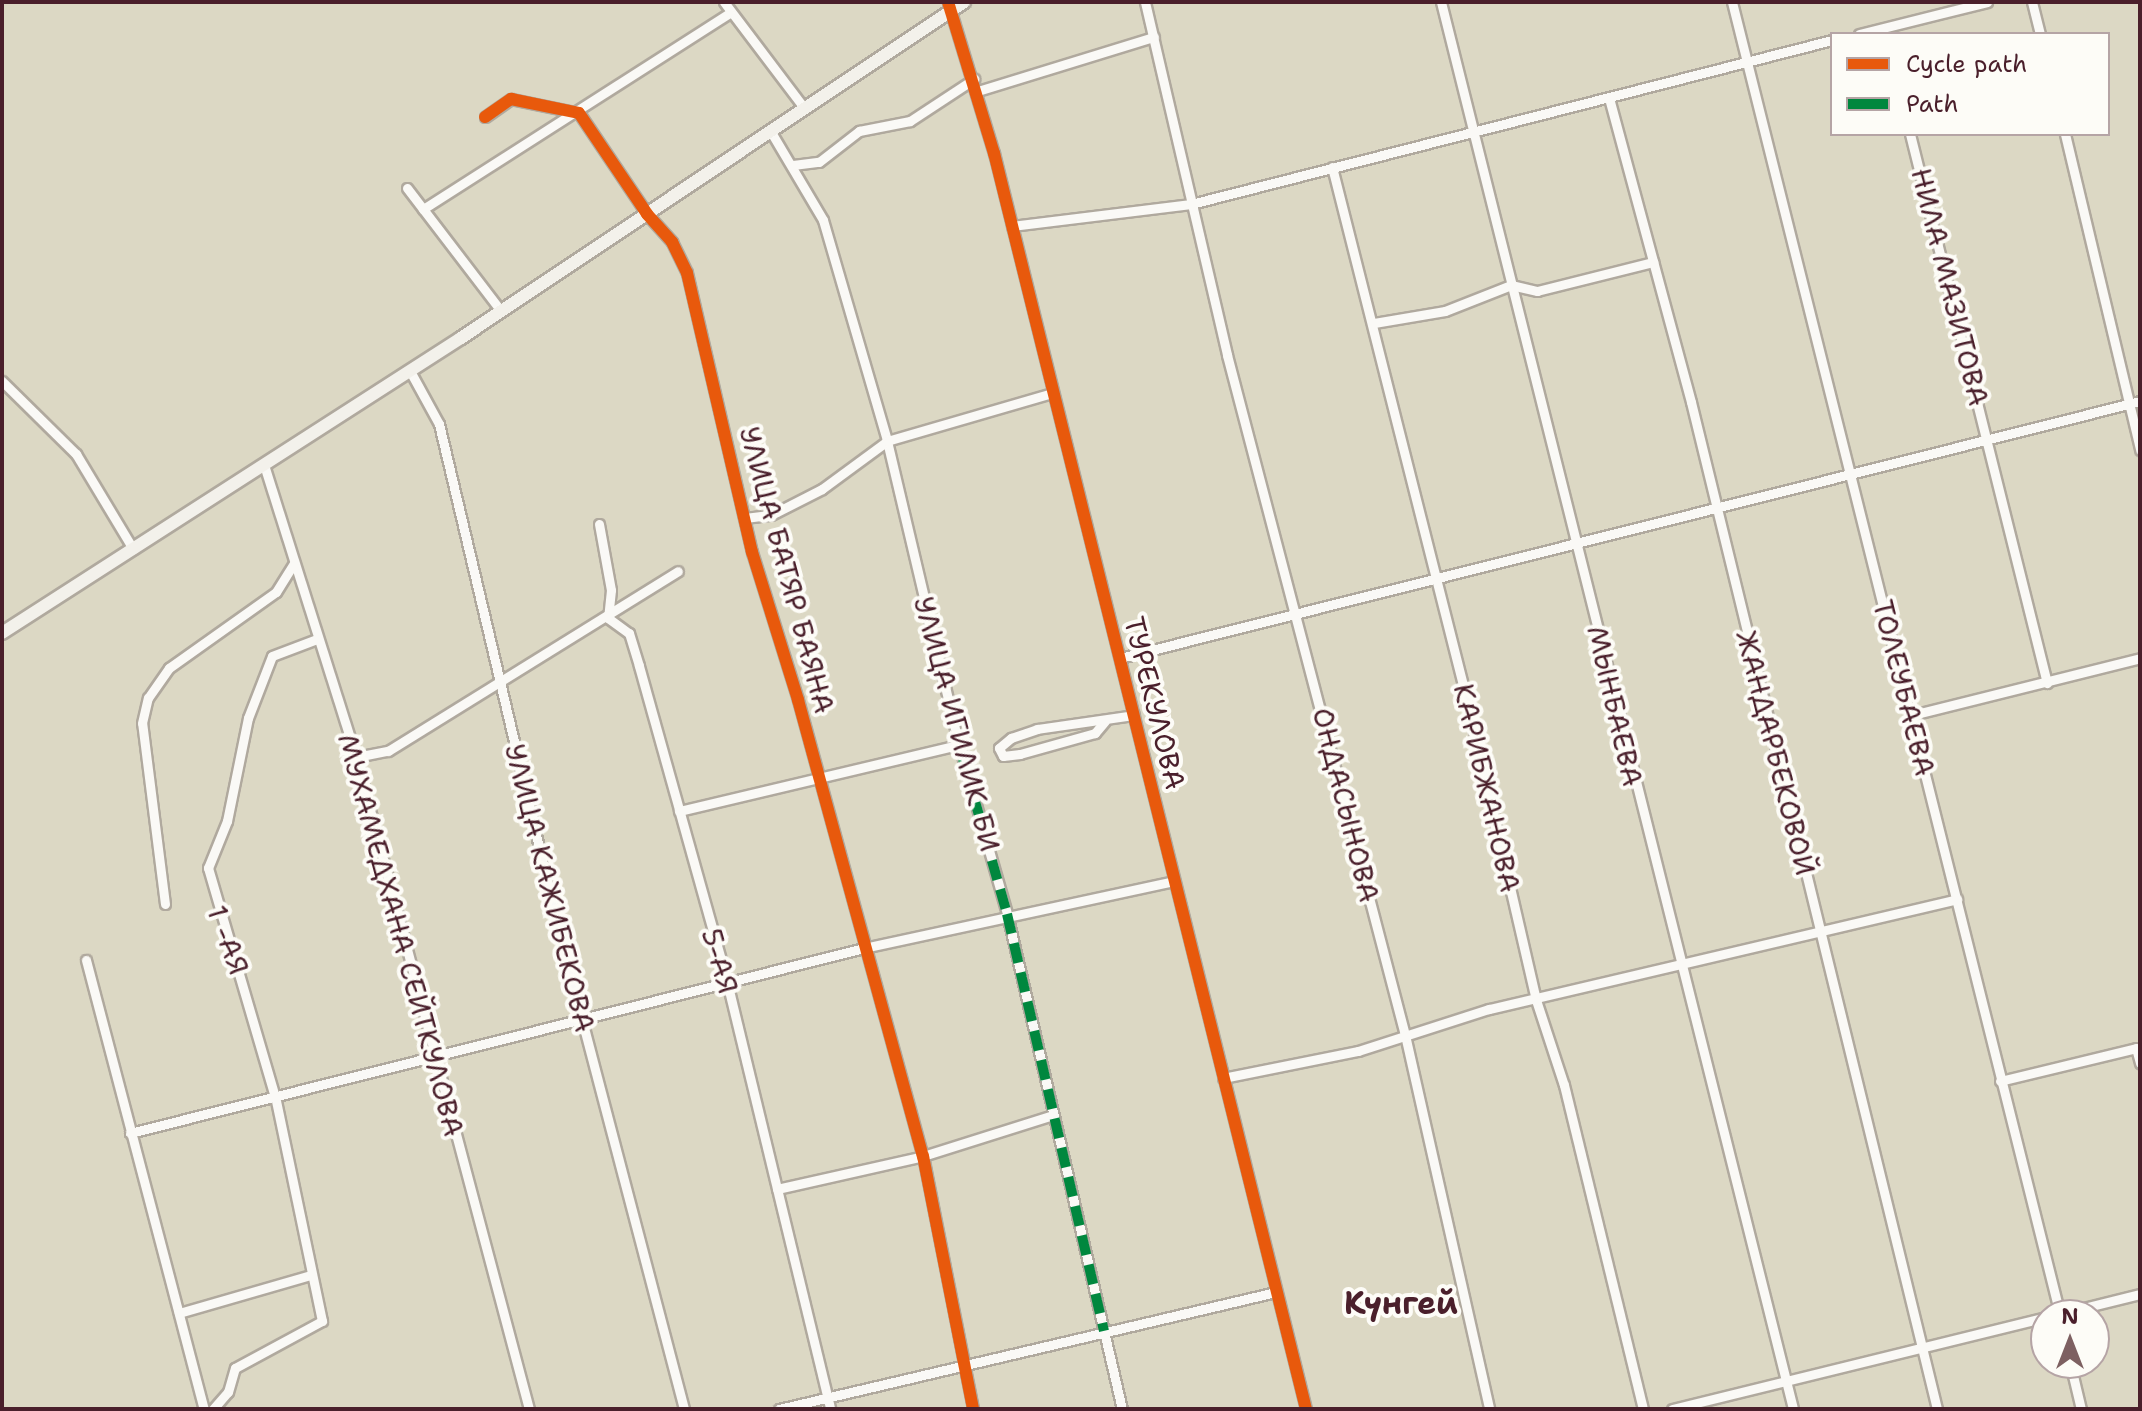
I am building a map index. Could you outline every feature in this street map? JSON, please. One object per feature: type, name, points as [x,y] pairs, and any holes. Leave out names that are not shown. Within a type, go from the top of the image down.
[{"type":"main road","points":[[2,633],[501,311],[805,109],[949,6],[964,2]]},
{"type":"street","points":[[724,2],[805,109]]},
{"type":"street","name":"ОНДАСЫНОВА","points":[[1145,2],[1191,204],[1405,1035],[1489,1409]]},
{"type":"street","name":"МЫНБАЕВА","points":[[1441,2],[1793,1409]]},
{"type":"street","name":"ТОЛЕУБАЕВА","points":[[1732,2],[1912,715],[2054,1299]]},
{"type":"street","points":[[1884,31],[1987,2]]},
{"type":"street","points":[[2032,2],[2040,32]]},
{"type":"street","name":"ТУРЕКУЛОВА","points":[[949,6],[978,91],[1306,1409]]},
{"type":"street","points":[[423,209],[579,113],[730,13]]},
{"type":"street","points":[[978,91],[1154,37]]},
{"type":"street","points":[[1012,226],[1191,204],[1830,40]]},
{"type":"street","points":[[793,165],[819,162],[859,131],[910,121],[974,79]]},
{"type":"street","name":"ЖАНДАРБЕКОВОЙ","points":[[1609,98],[1717,512],[1937,1409]]},
{"type":"street","points":[[485,117],[511,99],[579,113]]},
{"type":"street","name":"УЛИЦА БАТЯР БАЯНА","points":[[579,113],[647,214],[672,242],[687,273],[745,518],[923,1156],[973,1409]]},
{"type":"street","name":"УЛИЦА ИГИЛИК БИ","points":[[771,132],[823,220],[887,441],[959,745],[1007,914],[1050,1116],[1122,1409]]},
{"type":"street","name":"НИЛА МАЗИТОВА","points":[[1911,136],[2047,683]]},
{"type":"street","points":[[2065,136],[2140,450]]},
{"type":"street","name":"КАРИБЖАНОВА","points":[[1332,167],[1374,323],[1536,1000],[1564,1085],[1643,1409]]},
{"type":"street","points":[[407,188],[501,311]]},
{"type":"street","points":[[1374,323],[1445,311],[1511,285],[1537,291],[1653,262]]},
{"type":"street","name":"УЛИЦА КАЖИБЕКОВА","points":[[410,371],[439,424],[582,1019],[684,1409]]},
{"type":"street","points":[[2,381],[76,454],[133,549]]},
{"type":"street","points":[[745,518],[771,515],[822,489],[887,441],[1052,393]]},
{"type":"street","points":[[1120,658],[1717,512],[2140,401]]},
{"type":"street","name":"МУХАМЕДХАНА СЕЙТКУЛОВА","points":[[264,465],[356,757],[432,1056],[529,1409]]},
{"type":"street","points":[[599,524],[611,590],[608,618]]},
{"type":"street","points":[[165,904],[142,723],[148,698],[169,668],[276,592],[294,563]]},
{"type":"street","points":[[356,757],[388,751],[500,686],[678,571]]},
{"type":"street","name":"5-АЯ","points":[[608,618],[629,633],[727,982],[830,1409]]},
{"type":"street","name":"1 -АЯ","points":[[213,1409],[228,1392],[235,1368],[322,1321],[275,1097],[208,868],[234,794],[248,718],[272,656],[317,639]]},
{"type":"street","points":[[1912,715],[2140,658]]},
{"type":"street","points":[[1105,721],[1095,733],[1020,754],[1003,756],[999,748],[1037,729],[1134,715]]},
{"type":"street","points":[[679,811],[818,775],[959,745]]},
{"type":"street","points":[[130,1133],[864,948],[1007,914],[1174,881]]},
{"type":"street","points":[[1223,1078],[1358,1051],[1405,1035],[1680,963],[1957,899]]},
{"type":"street","points":[[86,960],[204,1409]]},
{"type":"street","points":[[2000,1081],[2136,1048],[2140,1063]]},
{"type":"street","points":[[777,1189],[923,1156],[1050,1116]]},
{"type":"street","points":[[179,1313],[311,1275]]},
{"type":"street","points":[[779,1409],[1276,1292]]},
{"type":"street","points":[[2110,1302],[2140,1294]]},
{"type":"street","points":[[1672,1409],[2030,1321]]},
{"type":"street","points":[[2074,1379],[2081,1409]]},
{"type":"marked path","points":[[959,745],[1007,914],[1104,1331]]},
{"type":"cycle path","points":[[948,2],[994,153],[1306,1409]]},
{"type":"cycle path","points":[[485,117],[511,99],[579,113],[647,214],[672,242],[687,273],[752,552],[798,700],[923,1156],[973,1409]]},
{"type":"district","name":"Күнгей","points":[[1401,1303]]}]
